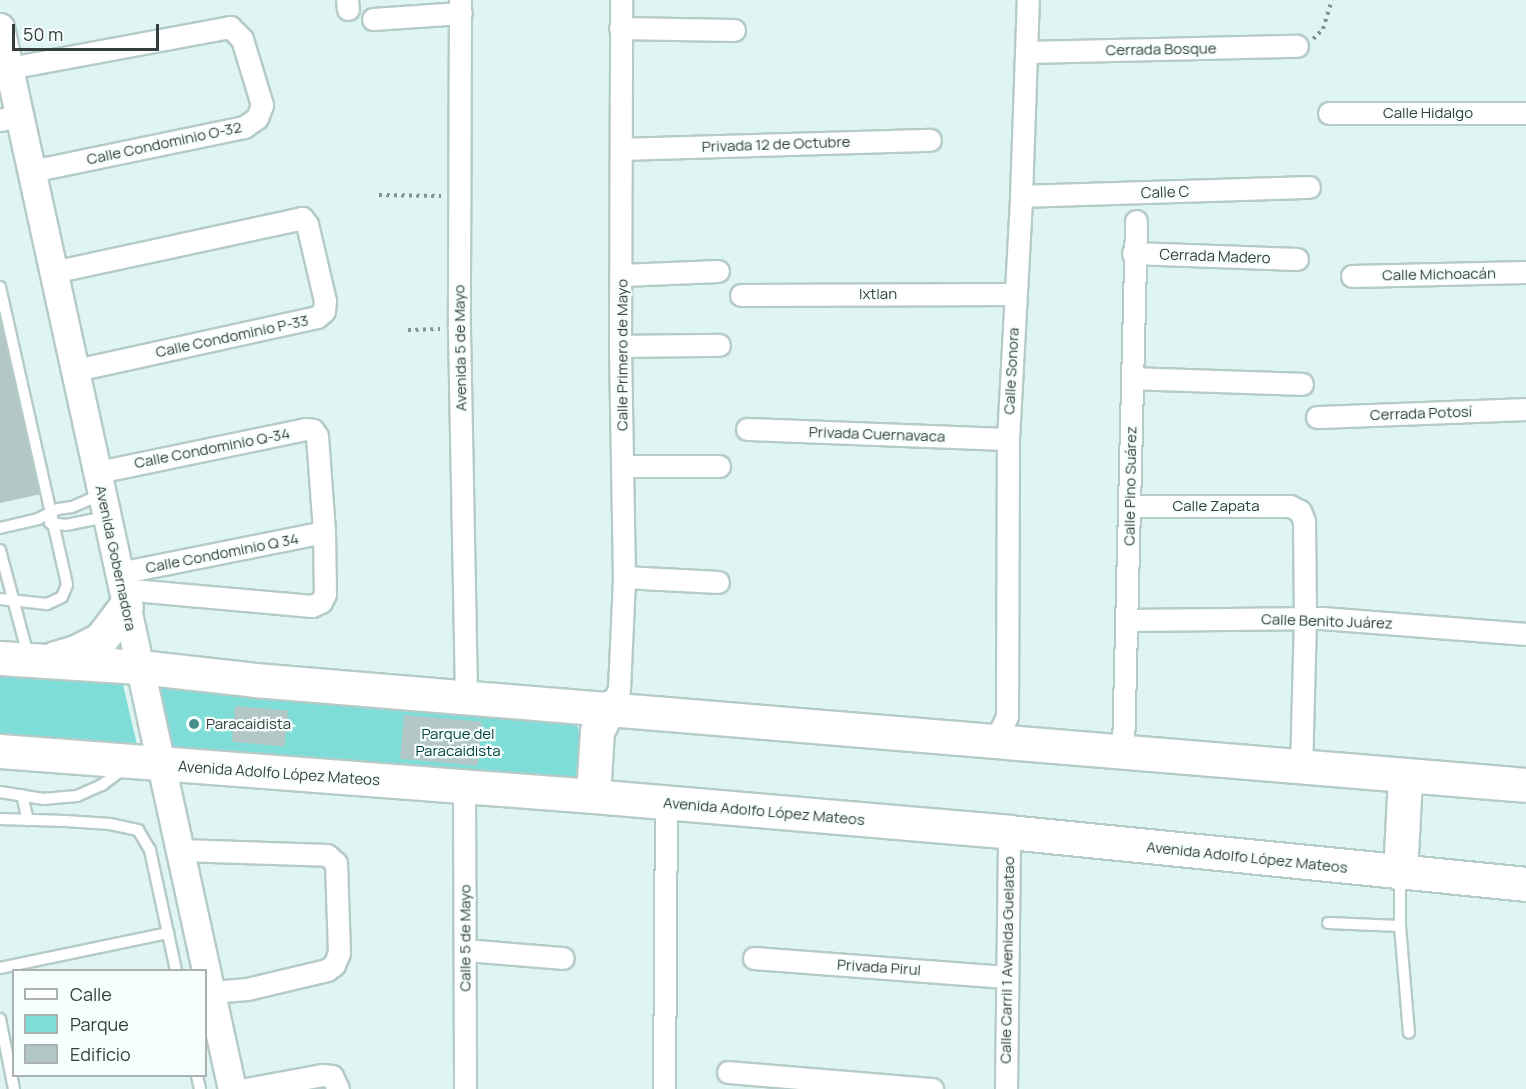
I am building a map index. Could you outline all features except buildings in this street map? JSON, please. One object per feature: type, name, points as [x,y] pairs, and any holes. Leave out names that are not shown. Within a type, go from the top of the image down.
[{"type":"main road","points":[[24,660],[76,652],[101,639],[123,590]]},
{"type":"main road","points":[[24,660],[140,667],[255,680],[610,707],[1526,785]]},
{"type":"main road","points":[[593,796],[597,731],[610,707]]},
{"type":"main road","name":"Avenida Adolfo López Mateos","points":[[0,751],[666,802],[1009,832],[1526,884]]},
{"type":"main road","points":[[1400,873],[1405,776]]},
{"type":"street","name":"Calle Primero de Mayo","points":[[610,707],[620,689],[624,577],[620,346],[621,0]]},
{"type":"street","name":"Calle Sonora","points":[[996,740],[1006,716],[1008,438],[1021,196],[1028,0]]},
{"type":"street","points":[[373,19],[461,6]]},
{"type":"street","name":"Avenida 5 de Mayo","points":[[461,6],[459,329],[466,696]]},
{"type":"street","name":"Avenida Gobernadora","points":[[0,27],[9,69],[10,118],[32,171],[140,667],[147,763],[180,850],[206,969]]},
{"type":"street","name":"Calle Condominio O-32","points":[[9,69],[230,27],[242,39],[262,105],[257,118],[244,127],[32,171]]},
{"type":"street","points":[[621,28],[734,30]]},
{"type":"street","name":"Cerrada Bosque","points":[[1026,52],[1297,46]]},
{"type":"street","name":"Calle Hidalgo","points":[[1329,113],[1526,113]]},
{"type":"street","name":"Privada 12 de Octubre","points":[[622,149],[930,140]]},
{"type":"street","name":"Calle C","points":[[1021,196],[1309,187]]},
{"type":"street","name":"Calle Condominio P-33","points":[[53,272],[302,218],[307,224],[320,279],[326,307],[317,317],[75,370]]},
{"type":"street","name":"Calle Pino Suárez","points":[[1123,750],[1130,506],[1133,253],[1136,221]]},
{"type":"street","name":"Cerrada Madero","points":[[1133,253],[1298,259]]},
{"type":"street","points":[[622,275],[718,271]]},
{"type":"street","name":"Calle Michoacán","points":[[1352,276],[1526,272]]},
{"type":"street","name":"Ixtlan","points":[[741,295],[1015,294]]},
{"type":"street","points":[[620,346],[719,345]]},
{"type":"street","points":[[1132,378],[1302,384]]},
{"type":"street","name":"Cerrada Potosí","points":[[1317,417],[1526,409]]},
{"type":"street","name":"Calle Condominio Q-34","points":[[103,494],[310,429],[317,436],[324,532],[325,594],[317,605],[123,590]]},
{"type":"street","name":"Privada Cuernavaca","points":[[747,429],[1008,438]]},
{"type":"street","points":[[622,466],[719,466]]},
{"type":"street","name":"Calle Zapata","points":[[1130,506],[1290,506],[1300,511],[1304,521],[1305,618]]},
{"type":"street","name":"Calle Condominio Q 34","points":[[123,590],[324,532]]},
{"type":"street","points":[[624,577],[718,582]]},
{"type":"street","points":[[1301,767],[1305,618]]},
{"type":"street","name":"Calle Benito Juárez","points":[[1127,620],[1305,618],[1526,634]]},
{"type":"street","name":"Calle 5 de Mayo","points":[[464,786],[465,1089]]},
{"type":"street","points":[[664,1089],[666,802]]},
{"type":"street","name":"Calle Carril 1 Avenida Guelatao","points":[[1006,1089],[1005,977],[1009,832]]},
{"type":"street","points":[[180,850],[327,855],[336,862],[339,953],[334,965],[327,970],[247,989],[211,992]]},
{"type":"street","points":[[465,950],[563,958]]},
{"type":"street","name":"Privada Pirul","points":[[754,958],[1005,977]]},
{"type":"street","name":"Avenida Gobernadora","points":[[207,974],[232,1089]]},
{"type":"street","points":[[728,1072],[932,1089]]},
{"type":"street","points":[[246,1089],[322,1075],[332,1076],[338,1089]]},
{"type":"lane","points":[[0,287],[67,585],[56,601],[47,604],[0,599]]},
{"type":"lane","points":[[0,528],[38,519],[103,494]]},
{"type":"lane","points":[[38,519],[55,524],[103,494]]},
{"type":"lane","points":[[0,550],[24,660]]},
{"type":"lane","points":[[0,792],[57,799],[77,796],[147,763]]},
{"type":"lane","points":[[22,795],[28,820]]},
{"type":"lane","points":[[0,819],[110,824],[138,830],[150,850],[176,969]]},
{"type":"lane","points":[[1400,873],[1400,926],[1409,1033]]},
{"type":"lane","points":[[1328,923],[1400,926]]},
{"type":"lane","points":[[0,968],[168,933]]},
{"type":"lane","points":[[0,1019],[12,1075]]},
{"type":"path","points":[[1297,46],[1313,39],[1323,29],[1332,0]]},
{"type":"path","points":[[379,195],[460,196]]},
{"type":"path","points":[[408,330],[459,329]]},
{"type":"green space","points":[[0,673],[122,681],[138,749],[0,735]]},
{"type":"green space","name":"Parque del Paracaidista","points":[[155,682],[556,715],[578,727],[586,759],[575,782],[172,750]]},
{"type":"place","name":"Paracaidista","points":[[194,724]]}]
